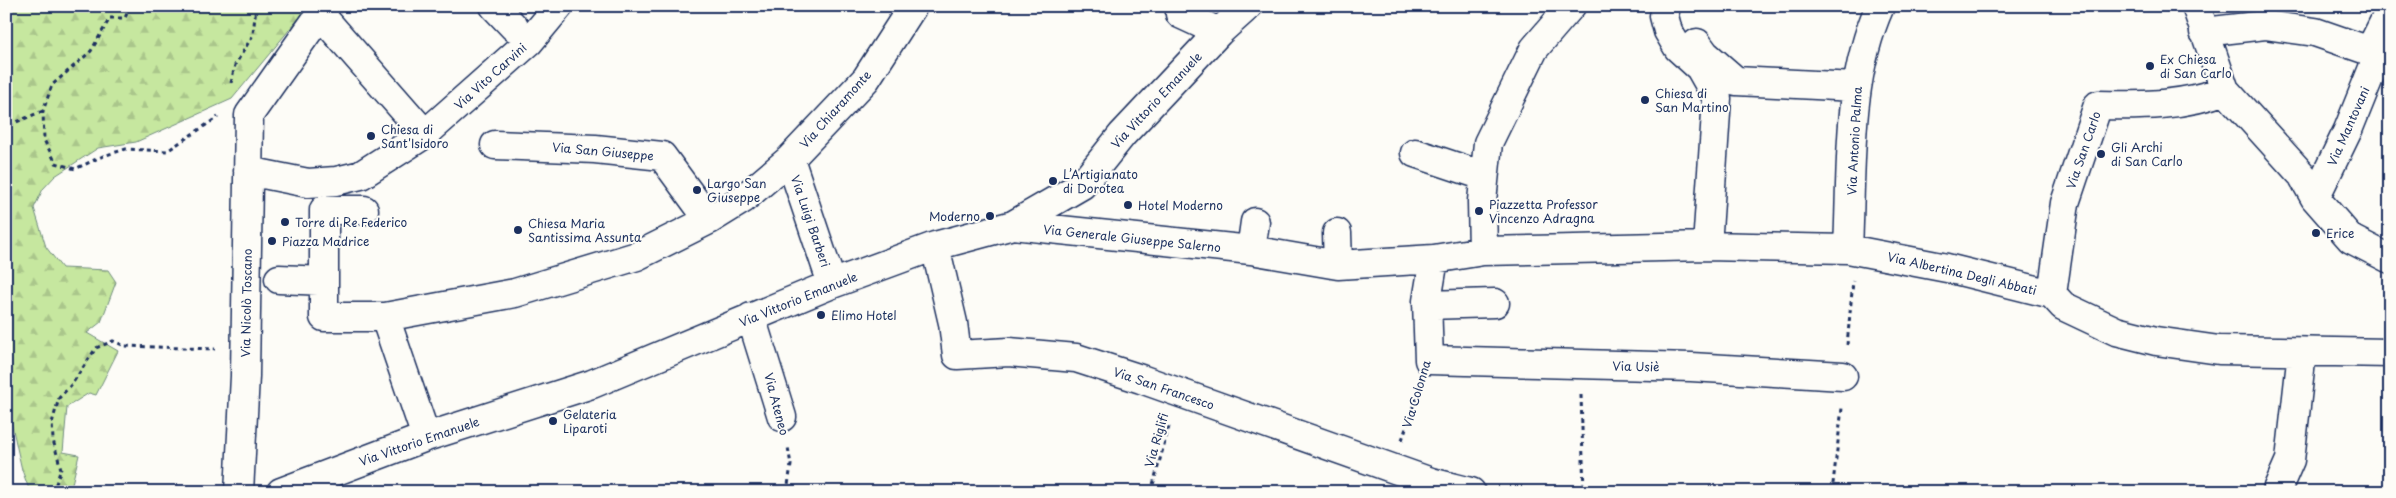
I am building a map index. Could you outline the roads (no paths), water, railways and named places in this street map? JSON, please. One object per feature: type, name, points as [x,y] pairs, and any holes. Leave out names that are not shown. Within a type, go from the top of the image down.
[{"type":"street","points":[[494,6],[514,27]]},
{"type":"street","name":"Via Vito Carvini","points":[[248,170],[308,183],[336,181],[361,175],[425,134],[529,42],[559,6]]},
{"type":"street","name":"Via Chiaramonte","points":[[324,281],[324,317],[386,316],[515,293],[637,256],[709,220],[743,199],[790,159],[866,79],[913,6]]},
{"type":"street","name":"Via Vittorio Emanuele","points":[[281,492],[426,437],[592,384],[832,284],[935,246],[1013,225],[1082,185],[1122,135],[1219,32],[1248,6]]},
{"type":"street","points":[[1667,6],[1705,54],[1736,81],[1856,87]]},
{"type":"street","points":[[1667,6],[1664,16],[1678,48],[1700,68],[1717,98],[1708,246]]},
{"type":"street","name":"Via Antonio Palma","points":[[1848,249],[1856,87],[1870,28],[1880,6]]},
{"type":"street","points":[[2196,6],[2225,90],[2302,175],[2315,198],[2351,239],[2390,259]]},
{"type":"street","points":[[323,10],[425,134]]},
{"type":"street","name":"Via Nicolò Toscano","points":[[239,492],[245,349],[249,115],[323,10]]},
{"type":"street","name":"Via Mantovani","points":[[2315,198],[2348,130],[2380,54],[2390,10]]},
{"type":"street","points":[[1483,251],[1474,173],[1534,49],[1566,12]]},
{"type":"street","points":[[1180,14],[1219,32]]},
{"type":"street","points":[[2204,32],[2265,25],[2315,32],[2380,54]]},
{"type":"street","name":"Via San Carlo","points":[[2052,294],[2065,203],[2098,105],[2140,106],[2200,100],[2225,90]]},
{"type":"street","name":"Via San Giuseppe","points":[[495,145],[595,149],[662,156],[709,220]]},
{"type":"street","points":[[1414,153],[1474,173]]},
{"type":"street","name":"Via Luigi Barberi","points":[[790,159],[832,284]]},
{"type":"street","points":[[279,279],[324,281],[324,210],[364,210]]},
{"type":"street","points":[[1251,250],[1255,222]]},
{"type":"street","name":"Via Generale Giuseppe Salerno","points":[[1013,225],[1251,250],[1338,265],[1434,259],[1483,251]]},
{"type":"street","points":[[1337,233],[1338,265]]},
{"type":"street","name":"Via San Francesco","points":[[935,246],[953,323],[957,354],[1009,352],[1076,358],[1142,379],[1178,394],[1431,482],[1470,492]]},
{"type":"street","name":"Via Albertina Degli Abbati","points":[[1483,251],[1708,246],[1848,249],[1947,268],[2052,294],[2063,306],[2116,331],[2156,341],[2219,350],[2390,353]]},
{"type":"street","name":"Via Colonna","points":[[1428,360],[1427,306],[1434,259]]},
{"type":"street","points":[[1427,306],[1495,303]]},
{"type":"street","points":[[386,316],[426,437]]},
{"type":"street","name":"Via Ateneo","points":[[751,317],[782,417]]},
{"type":"street","points":[[2276,492],[2290,460],[2302,352]]},
{"type":"street","name":"Via Usiè","points":[[1428,360],[1691,367],[1844,376]]},
{"type":"place","name":"Ex Chiesa di San Carlo","points":[[2150,66]]},
{"type":"place","name":"Chiesa di San Martino","points":[[1645,100]]},
{"type":"place","name":"Chiesa di Sant'Isidoro","points":[[371,136]]},
{"type":"place","name":"Gli Archi di San Carlo","points":[[2101,154]]},
{"type":"place","name":"L’Artigianato di Dorotea","points":[[1053,181]]},
{"type":"place","name":"Largo San Giuseppe","points":[[697,190]]},
{"type":"place","name":"Hotel Moderno","points":[[1128,205]]},
{"type":"place","name":"Piazzetta Professor Vincenzo Adragna","points":[[1479,211]]},
{"type":"place","name":"Moderno","points":[[990,216]]},
{"type":"place","name":"Torre di Re Federico","points":[[285,222]]},
{"type":"place","name":"Chiesa Maria Santissima Assunta","points":[[518,230]]},
{"type":"place","name":"Erice","points":[[2316,233]]},
{"type":"place","name":"Piazza Madrice","points":[[272,241]]},
{"type":"place","name":"Elimo Hotel","points":[[821,315]]},
{"type":"place","name":"Gelateria Liparoti","points":[[553,421]]}]
